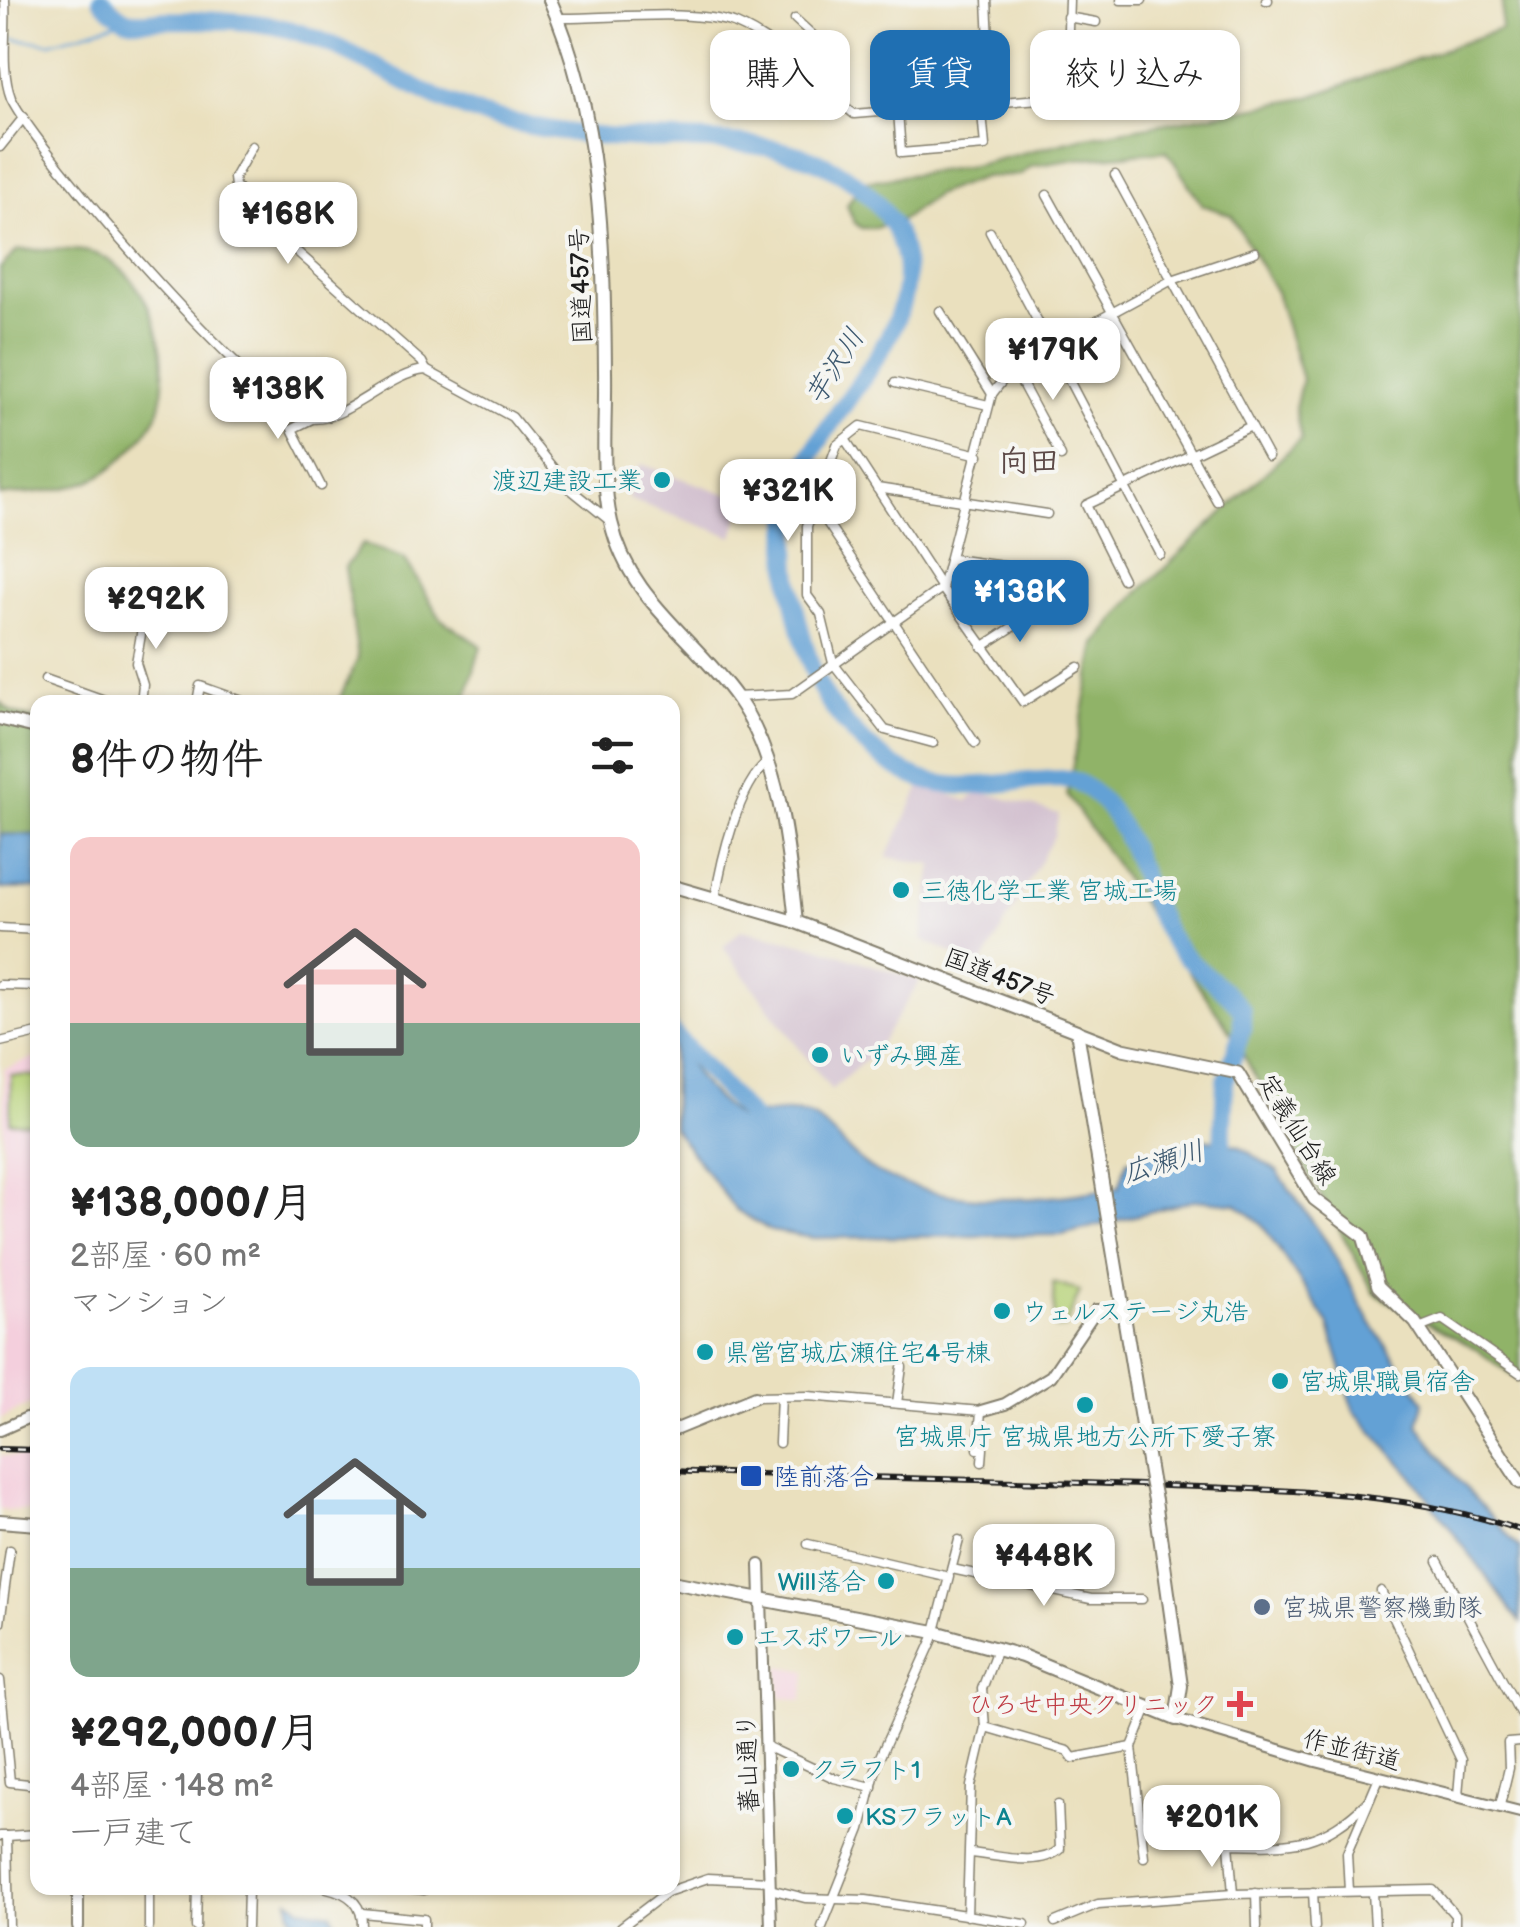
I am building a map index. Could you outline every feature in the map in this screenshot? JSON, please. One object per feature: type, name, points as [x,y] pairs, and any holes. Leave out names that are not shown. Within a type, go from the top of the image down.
[{"type":"highway","name":"国道457号","points":[[550,0],[581,97],[599,205],[610,521],[626,565],[646,598],[736,697],[769,761],[796,922],[1077,1030],[1181,1686],[1176,1718]]},
{"type":"highway","points":[[0,1521],[30,1523]]},
{"type":"highway","points":[[680,1583],[935,1632],[997,1649],[1176,1718]]},
{"type":"main road","points":[[0,719],[30,726]]},
{"type":"main road","points":[[680,888],[796,922]]},
{"type":"main road","name":"定義仙台線","points":[[1077,1030],[1123,1048],[1238,1073],[1314,1199],[1363,1236],[1378,1286],[1420,1328],[1520,1483]]},
{"type":"street","points":[[5,0],[4,48],[9,94],[61,172],[213,340],[296,412],[312,419]]},
{"type":"street","points":[[987,0],[988,30]]},
{"type":"street","points":[[1067,30],[1069,0]]},
{"type":"street","points":[[1122,0],[1142,0]]},
{"type":"street","points":[[558,18],[710,16],[746,30]]},
{"type":"street","points":[[1067,17],[1096,22]]},
{"type":"street","points":[[795,19],[807,30]]},
{"type":"street","points":[[0,147],[24,117]]},
{"type":"street","points":[[898,120],[901,154],[985,146],[983,120]]},
{"type":"street","points":[[252,146],[234,178],[235,186],[273,219],[285,240],[422,362],[426,370],[512,417],[569,488],[610,521]]},
{"type":"street","points":[[1115,175],[1268,457]]},
{"type":"street","points":[[1047,195],[1217,501]]},
{"type":"street","points":[[990,232],[1160,554]]},
{"type":"street","points":[[736,697],[792,694],[942,588],[966,505],[988,405],[1012,367],[1172,280],[1255,252]]},
{"type":"street","points":[[940,311],[992,394]]},
{"type":"street","points":[[1012,367],[1061,456]]},
{"type":"street","points":[[321,486],[292,429],[328,416],[410,372],[426,370]]},
{"type":"street","points":[[895,383],[988,405]]},
{"type":"street","points":[[934,743],[885,730],[832,665],[822,614],[807,595],[807,526],[837,445],[861,426],[978,455]]},
{"type":"street","points":[[1123,579],[1086,505],[1251,426]]},
{"type":"street","points":[[846,439],[942,588],[1022,702],[1078,667]]},
{"type":"street","points":[[877,488],[966,505],[1047,514]]},
{"type":"street","points":[[814,503],[975,744]]},
{"type":"street","points":[[952,559],[1040,571]]},
{"type":"street","points":[[142,695],[144,685],[136,664],[148,594]]},
{"type":"street","points":[[982,647],[1037,611]]},
{"type":"street","points":[[45,678],[91,695]]},
{"type":"street","points":[[199,695],[200,686],[225,695]]},
{"type":"street","points":[[715,899],[723,855],[754,773],[769,761]]},
{"type":"street","points":[[0,928],[30,930]]},
{"type":"street","points":[[0,985],[30,986]]},
{"type":"street","points":[[0,1042],[30,1035]]},
{"type":"street","points":[[680,1428],[755,1398],[781,1396],[981,1411],[1034,1390],[1062,1362],[1088,1317],[1104,1308],[1122,1310]]},
{"type":"street","points":[[1420,1328],[1442,1319],[1520,1373]]},
{"type":"street","points":[[896,1402],[902,1367]]},
{"type":"street","points":[[780,1443],[781,1396]]},
{"type":"street","points":[[981,1411],[982,1462]]},
{"type":"street","points":[[0,1430],[30,1417]]},
{"type":"street","points":[[822,1927],[878,1761],[918,1680],[935,1632],[959,1540]]},
{"type":"street","points":[[808,1544],[1092,1599],[1142,1599]]},
{"type":"street","points":[[0,1623],[10,1550]]},
{"type":"street","points":[[1438,1561],[1520,1712]]},
{"type":"street","name":"蕃山通り","points":[[760,1565],[771,1927]]},
{"type":"street","points":[[1381,1590],[1461,1760],[1458,1795]]},
{"type":"street","points":[[967,1916],[971,1786],[985,1728],[982,1689],[997,1649]]},
{"type":"street","points":[[0,1683],[5,1782],[30,1784]]},
{"type":"street","points":[[1144,1857],[1132,1747],[1148,1707]]},
{"type":"street","name":"作並街道","points":[[1176,1718],[1379,1778],[1520,1812]]},
{"type":"street","points":[[985,1728],[1068,1751],[1073,1758],[1132,1747]]},
{"type":"street","points":[[1500,1805],[1509,1768],[1508,1743],[1520,1742]]},
{"type":"street","points":[[768,1746],[834,1778],[872,1787]]},
{"type":"street","points":[[1348,1891],[1347,1852],[1379,1778]]},
{"type":"street","points":[[1233,1894],[1230,1844],[1292,1846],[1341,1827],[1370,1799]]},
{"type":"street","points":[[970,1852],[1028,1859],[1052,1856],[1060,1849],[1058,1805]]},
{"type":"street","points":[[8,1927],[3,1836],[30,1834]]},
{"type":"street","points":[[680,1886],[708,1878],[770,1884],[833,1900],[866,1900],[1024,1924]]},
{"type":"street","points":[[1055,1922],[1098,1904],[1256,1893],[1434,1890],[1455,1916],[1456,1927]]},
{"type":"street","points":[[1314,1892],[1314,1927]]},
{"type":"street","points":[[1374,1892],[1375,1927]]},
{"type":"street","points":[[1256,1893],[1257,1927]]},
{"type":"street","points":[[78,1895],[78,1927]]},
{"type":"street","points":[[149,1895],[149,1927]]},
{"type":"street","points":[[196,1927],[197,1895]]},
{"type":"street","points":[[248,1895],[248,1927]]},
{"type":"street","points":[[343,1895],[354,1900],[362,1913],[362,1927]]},
{"type":"street","points":[[354,1900],[356,1895]]},
{"type":"street","points":[[621,1927],[661,1895]]},
{"type":"street","points":[[362,1913],[424,1919],[424,1927]]},
{"type":"shaded area","name":"渡辺建設工業","points":[[641,464],[744,500],[733,537],[628,499]]},
{"type":"shaded area","points":[[921,785],[968,801],[979,791],[1059,814],[1054,836],[981,967],[922,939],[933,865],[887,857]]},
{"type":"shaded area","name":"いずみ興産","points":[[741,930],[815,946],[920,981],[875,1052],[831,1090],[723,947]]},
{"type":"shaded area","points":[[30,1060],[30,1404],[0,1419],[4,1069]]},
{"type":"shaded area","points":[[0,1456],[30,1457],[30,1511],[0,1510]]},
{"type":"shaded area","points":[[779,1666],[807,1671],[802,1701],[780,1696]]},
{"type":"green space","points":[[1503,0],[1520,0],[1520,1381],[1476,1349],[1375,1294],[1232,1034],[1067,795],[1096,644],[1134,597],[1301,439],[1295,408],[1302,379],[1276,292],[1231,215],[1202,205],[1167,151],[1077,159],[1032,166],[1020,175],[983,177],[937,194],[903,219],[875,228],[861,228],[847,205],[861,182],[972,166],[1081,138],[1183,120],[1240,120],[1240,110],[1307,98],[1501,29]]},
{"type":"green space","points":[[18,250],[83,251],[118,267],[133,282],[153,318],[163,382],[153,423],[127,455],[107,471],[75,486],[0,496],[0,268]]},
{"type":"green space","points":[[363,544],[405,559],[441,619],[481,646],[467,695],[341,695],[358,658],[345,567]]},
{"type":"green space","points":[[0,702],[11,712],[30,718],[30,842],[0,852]]},
{"type":"green space","points":[[11,1075],[30,1076],[30,1123],[10,1122]]},
{"type":"green space","points":[[1053,1283],[1080,1291],[1065,1328],[1055,1328]]},
{"type":"water","points":[[0,834],[30,835],[30,888],[0,889]]},
{"type":"water","points":[[680,1039],[702,1083],[739,1118],[778,1112],[807,1114],[878,1173],[936,1192],[1028,1199],[1119,1187],[1127,1161],[1200,1138],[1239,1146],[1277,1171],[1329,1245],[1370,1321],[1424,1402],[1418,1425],[1459,1481],[1520,1548],[1520,1622],[1411,1475],[1354,1411],[1328,1323],[1261,1223],[1236,1204],[1195,1200],[1062,1235],[813,1238],[771,1231],[735,1209],[680,1137]]},
{"type":"water","points":[[289,1900],[301,1908],[332,1913],[337,1927],[300,1927],[291,1916]]},
{"type":"waterway","name":"芋沢川","points":[[101,0],[131,21],[246,22],[304,34],[438,98],[494,118],[591,135],[764,147],[831,167],[860,186],[884,212],[903,249],[905,286],[896,321],[811,456],[791,512],[790,576],[797,617],[817,681],[856,735],[908,774],[956,786],[1069,779],[1090,790],[1107,806],[1120,826],[1171,939],[1242,1010],[1242,1030],[1225,1082],[1221,1167]]},
{"type":"waterway","points":[[0,37],[50,43],[127,20]]},
{"type":"waterway","name":"広瀬川","points":[[680,1041],[767,1135]]},
{"type":"railway","points":[[0,1449],[30,1450]]},
{"type":"railway","points":[[680,1471],[1301,1491],[1434,1507],[1520,1530]]},
{"type":"place","name":"渡辺建設工業","points":[[662,480]]},
{"type":"place","name":"三徳化学工業 宮城工場","points":[[901,890]]},
{"type":"place","name":"いずみ興産","points":[[820,1055]]},
{"type":"place","name":"ウェルステージ丸浩","points":[[1002,1311]]},
{"type":"place","name":"県営宮城広瀬住宅4号棟","points":[[705,1352]]},
{"type":"place","name":"宮城県職員宿舎","points":[[1280,1381]]},
{"type":"place","name":"宮城県庁 宮城県地方公所下愛子寮","points":[[1085,1405]]},
{"type":"place","name":"陸前落合","points":[[751,1476]]},
{"type":"place","name":"Will落合","points":[[886,1581]]},
{"type":"place","name":"宮城県警察機動隊","points":[[1262,1607]]},
{"type":"place","name":"エスポワール","points":[[735,1637]]},
{"type":"place","name":"ひろせ中央クリニック","points":[[1240,1704]]},
{"type":"place","name":"クラフト1","points":[[791,1769]]},
{"type":"place","name":"KSフラットA","points":[[845,1816]]},
{"type":"district","name":"向田","points":[[1029,461]]}]
